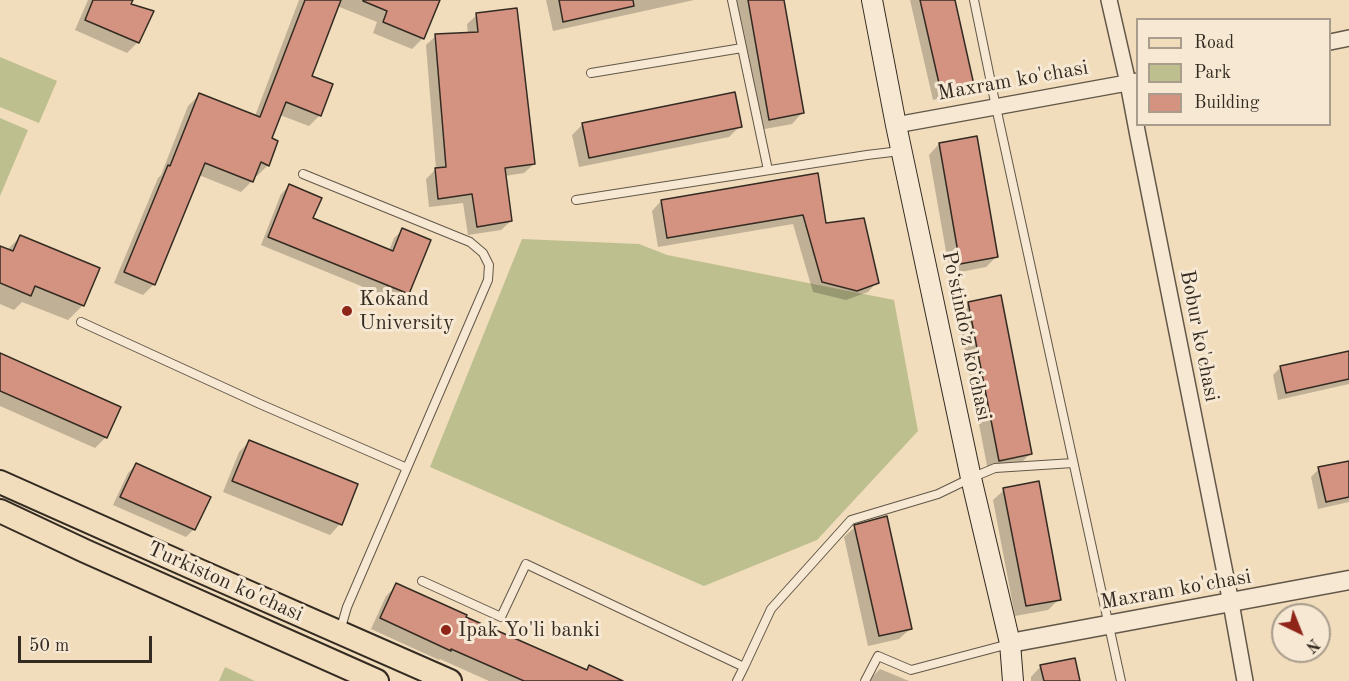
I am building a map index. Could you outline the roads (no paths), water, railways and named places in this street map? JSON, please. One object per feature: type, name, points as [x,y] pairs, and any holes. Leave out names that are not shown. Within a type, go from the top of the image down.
[{"type":"main road","name":"Poʻstindoʻz koʻchasi","points":[[872,0],[896,126],[971,478],[1011,643],[1013,681]]},
{"type":"main road","name":"Turkiston ko'chasi","points":[[0,482],[450,681]]},
{"type":"main road","name":"Turkiston ko'chasi","points":[[0,511],[377,681]]},
{"type":"street","name":"Bobur ko'chasi","points":[[1109,0],[1133,82],[1136,114]]},
{"type":"street","points":[[1331,42],[1349,38]]},
{"type":"street","name":"Maxram ko'chasi","points":[[896,126],[1133,82]]},
{"type":"street","name":"Bobur ko'chasi","points":[[1137,126],[1245,681]]},
{"type":"street","name":"Maxram ko'chasi","points":[[1011,643],[1349,580]]},
{"type":"lane","points":[[732,0],[768,170]]},
{"type":"lane","points":[[974,0],[1121,681]]},
{"type":"lane","points":[[591,73],[742,48]]},
{"type":"lane","points":[[576,200],[902,151]]},
{"type":"lane","points":[[303,174],[470,242],[483,253],[489,265],[488,280],[347,607],[340,632]]},
{"type":"lane","points":[[81,322],[407,468]]},
{"type":"lane","points":[[737,681],[771,609],[851,520],[938,494],[995,468],[1073,463]]},
{"type":"lane","points":[[422,581],[501,617],[526,564],[744,667]]},
{"type":"lane","points":[[865,681],[878,656],[911,670],[1011,643]]},
{"type":"place","name":"Kokand University","points":[[347,311]]},
{"type":"place","name":"Ipak Yo'li banki","points":[[446,630]]}]
